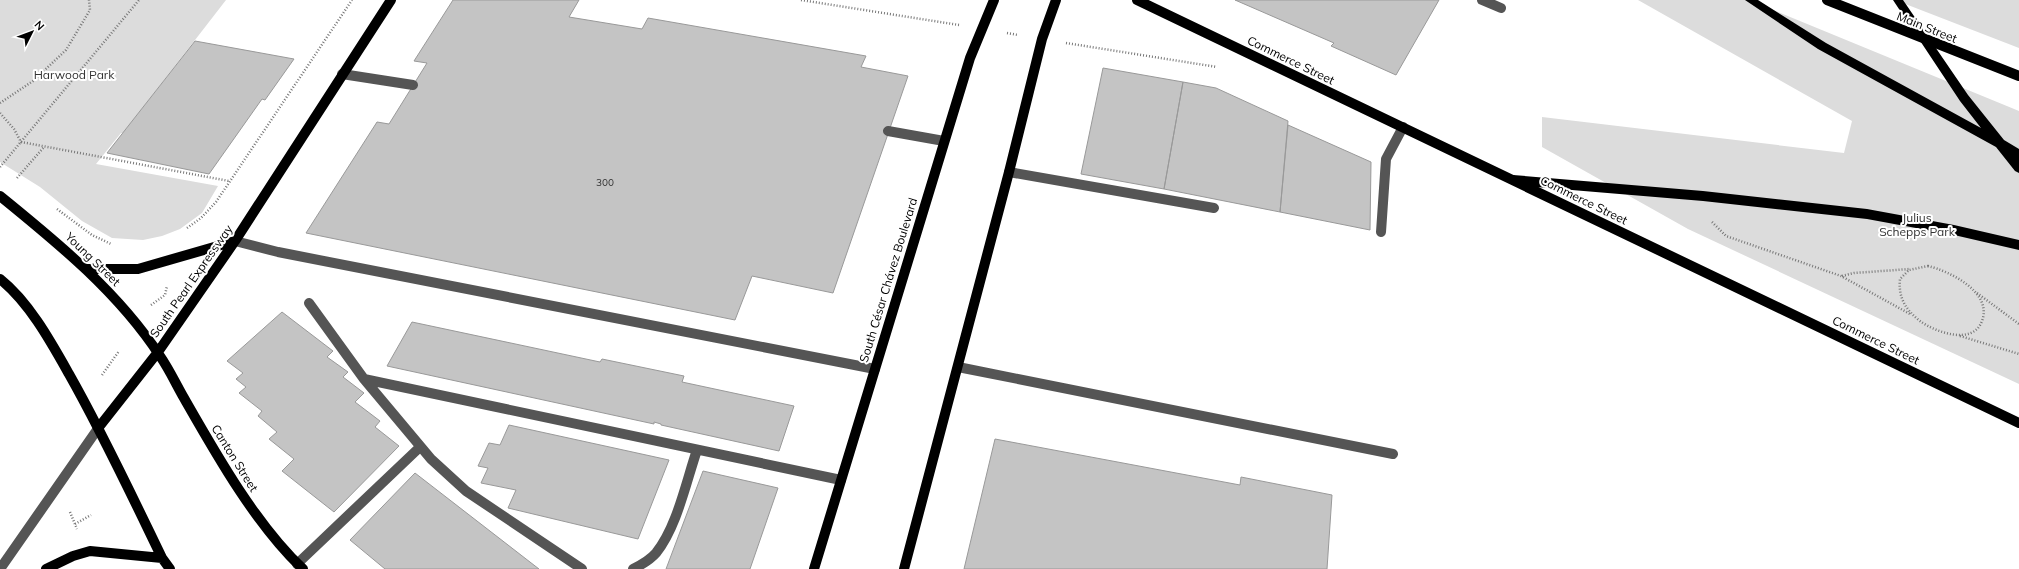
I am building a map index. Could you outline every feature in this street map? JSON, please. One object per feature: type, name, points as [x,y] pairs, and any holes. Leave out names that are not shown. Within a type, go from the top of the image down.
[{"type":"highway","points":[[1750,0],[1822,46],[2019,154]]},
{"type":"highway","points":[[1898,0],[1964,98],[2019,168]]},
{"type":"highway","points":[[1513,180],[1703,196],[1867,214],[1954,230],[2019,245]]},
{"type":"main road","name":"South Pearl Expressway","points":[[99,427],[158,352],[235,241],[391,0]]},
{"type":"main road","name":"South César Chávez Boulevard","points":[[814,569],[970,58],[994,0]]},
{"type":"main road","points":[[904,569],[1009,172],[1042,38],[1056,0]]},
{"type":"main road","name":"Commerce Street","points":[[1136,0],[2019,424]]},
{"type":"main road","name":"Main Street","points":[[1827,0],[2019,76]]},
{"type":"main road","name":"Young Street","points":[[0,196],[46,232],[87,269],[138,325],[158,352]]},
{"type":"main road","points":[[87,269],[138,269],[235,241]]},
{"type":"main road","points":[[0,279],[10,287],[48,337],[99,427],[162,558],[170,569]]},
{"type":"main road","name":"Canton Street","points":[[158,352],[221,462],[272,534],[300,567]]},
{"type":"main road","points":[[46,569],[73,556],[90,551],[162,558]]},
{"type":"street","points":[[1482,0],[1501,8]]},
{"type":"street","points":[[342,74],[413,86]]},
{"type":"street","points":[[1382,232],[1386,159],[1403,127]]},
{"type":"street","points":[[888,131],[944,141]]},
{"type":"street","points":[[1009,172],[1214,208]]},
{"type":"street","points":[[235,241],[278,252],[875,369]]},
{"type":"street","points":[[309,303],[364,379],[420,447],[466,491],[582,569]]},
{"type":"street","points":[[958,367],[1393,454]]},
{"type":"street","points":[[364,379],[841,480]]},
{"type":"street","name":"South Pearl Expressway","points":[[0,569],[99,427]]},
{"type":"street","points":[[300,567],[420,447]]},
{"type":"street","points":[[633,569],[641,565],[655,554],[665,540],[697,450]]},
{"type":"path","points":[[0,103],[33,81],[66,50],[90,10],[90,0]]},
{"type":"path","points":[[0,167],[139,0]]},
{"type":"path","points":[[184,230],[200,220],[217,203],[230,181],[352,0]]},
{"type":"path","points":[[801,0],[947,23]]},
{"type":"path","points":[[1001,32],[1017,35]]},
{"type":"path","points":[[1064,42],[1210,65]]},
{"type":"path","points":[[0,113],[14,129],[21,142],[230,181]]},
{"type":"path","points":[[11,176],[16,180],[44,147]]},
{"type":"path","points":[[54,207],[92,235],[112,244],[118,244]]},
{"type":"path","points":[[1709,218],[1716,228],[1726,236],[1841,276],[1912,315]]},
{"type":"path","points":[[1841,276],[1854,273],[1911,269],[1928,266],[1949,272],[1968,284],[1975,292],[2019,324]]},
{"type":"path","points":[[1911,269],[1901,278],[1898,291],[1901,300],[1918,321],[1935,330],[2019,354]]},
{"type":"path","points":[[151,305],[165,295],[168,281]]},
{"type":"path","points":[[1960,336],[1968,334],[1982,325],[1984,318],[1983,310],[1975,292]]},
{"type":"path","points":[[102,375],[119,351]]},
{"type":"path","points":[[68,506],[77,530]]},
{"type":"path","points":[[74,524],[91,515]]},
{"type":"green space","name":"Harwood Park","points":[[0,0],[226,0],[123,133],[121,133],[96,164],[218,186],[202,213],[180,229],[162,236],[143,240],[112,238],[82,221],[40,187],[0,162]]},
{"type":"green space","name":"Julius Schepps Park","points":[[1638,0],[1749,0],[2019,111],[2019,384],[1688,229],[1542,147],[1542,117],[1844,153],[1852,121]]},
{"type":"green space","points":[[1895,0],[2019,0],[2019,48]]},
{"type":"building","points":[[453,0],[579,0],[569,17],[642,29],[648,18],[866,56],[861,67],[908,76],[833,293],[752,276],[735,320],[306,233],[377,122],[389,124],[427,63],[414,61]]},
{"type":"building","points":[[1235,0],[1439,0],[1396,75],[1331,46],[1334,43]]},
{"type":"building","points":[[195,41],[294,59],[265,100],[262,99],[209,174],[107,153]]},
{"type":"building","points":[[1103,68],[1183,82],[1164,189],[1081,174]]},
{"type":"building","points":[[1183,82],[1216,88],[1288,121],[1280,212],[1164,189]]},
{"type":"building","points":[[1288,125],[1371,162],[1370,230],[1280,212]]},
{"type":"building","points":[[282,312],[333,351],[327,357],[348,372],[343,377],[364,393],[355,402],[380,421],[375,427],[399,446],[334,512],[282,471],[294,459],[269,439],[277,432],[258,416],[262,411],[239,393],[246,387],[236,379],[243,373],[227,361]]},
{"type":"building","points":[[412,322],[600,362],[602,359],[684,376],[682,382],[794,406],[779,451],[661,425],[654,422],[654,424],[387,366]]},
{"type":"building","points":[[509,425],[669,460],[638,539],[508,508],[516,490],[481,483],[488,468],[478,466],[489,443],[500,445]]},
{"type":"building","points":[[995,439],[1240,485],[1241,477],[1332,495],[1327,569],[964,569]]},
{"type":"building","points":[[703,471],[778,488],[750,569],[666,569]]},
{"type":"building","points":[[415,473],[539,569],[385,569],[350,540]]}]
